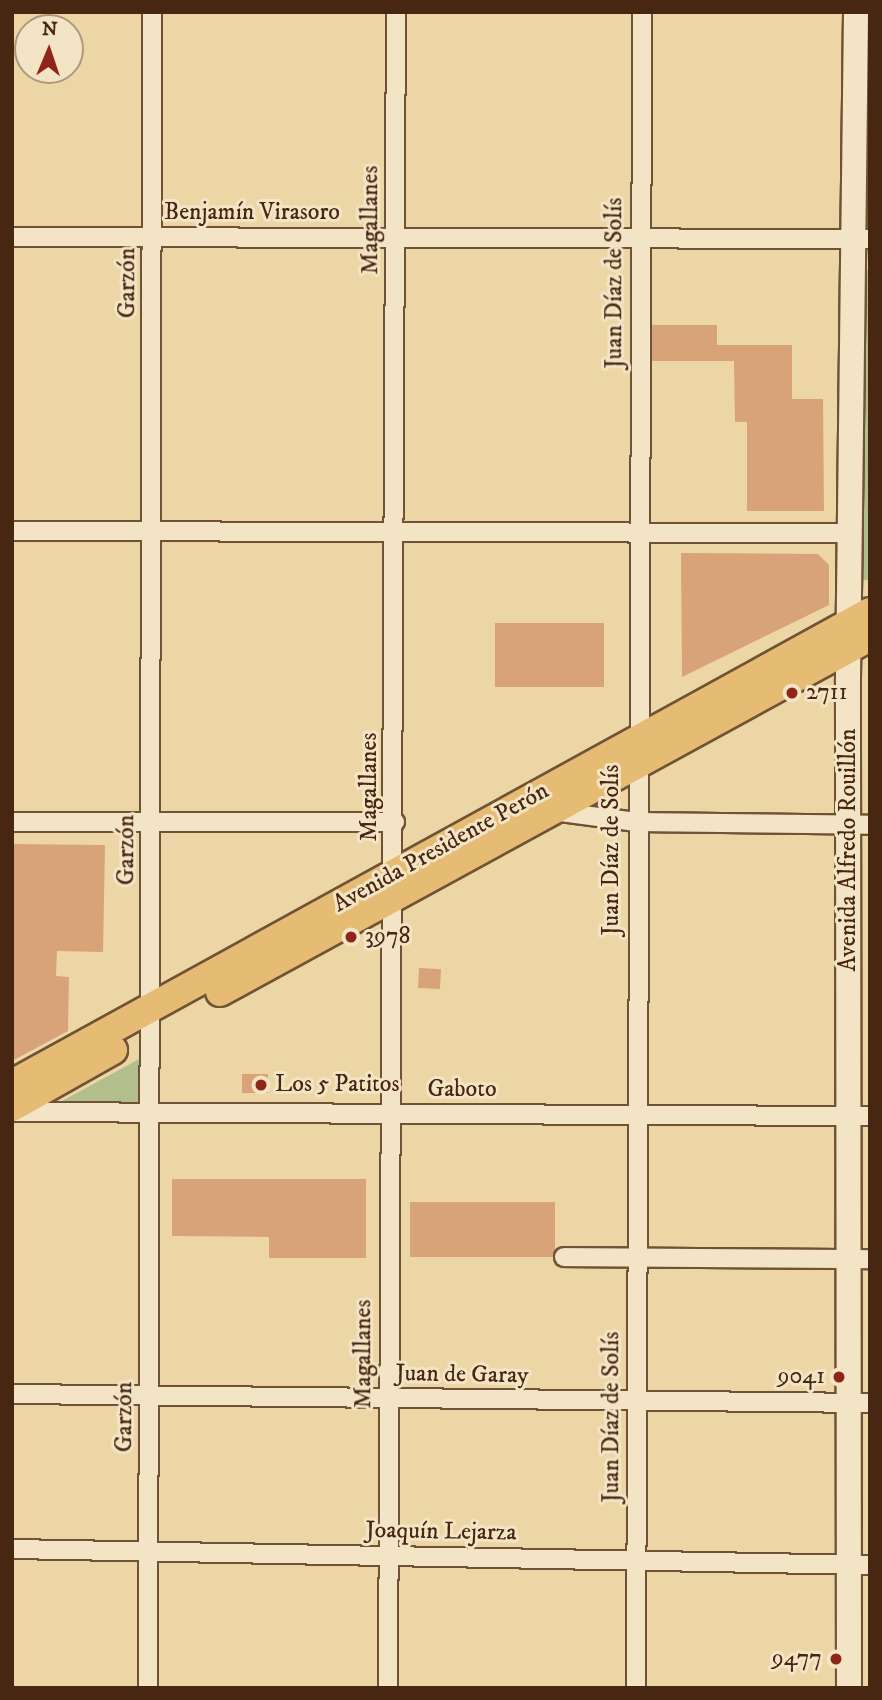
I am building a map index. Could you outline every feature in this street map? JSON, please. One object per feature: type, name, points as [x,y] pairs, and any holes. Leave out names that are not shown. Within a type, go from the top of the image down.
[{"type":"main road","name":"Avenida Presidente Perón","points":[[12,1084],[152,1018],[859,630]]},
{"type":"main road","name":"Avenida Presidente Perón","points":[[395,885],[553,811],[637,753]]},
{"type":"main road","name":"Avenida Presidente Perón","points":[[12,1110],[152,1018]]},
{"type":"street","name":"Garzón","points":[[148,1688],[152,1018],[152,12]]},
{"type":"street","name":"Magallanes","points":[[388,1688],[390,1114],[395,885],[396,12]]},
{"type":"street","name":"Juan Díaz de Solís","points":[[636,1688],[636,822],[642,12]]},
{"type":"street","name":"Avenida Alfredo Rouillón","points":[[849,1688],[860,1564],[859,630],[850,533],[862,239],[856,12]]},
{"type":"street","name":"Benjamín Virasoro","points":[[12,237],[862,239]]},
{"type":"street","points":[[12,531],[850,533]]},
{"type":"street","points":[[553,811],[636,822],[859,825]]},
{"type":"street","points":[[12,822],[395,822]]},
{"type":"street","name":"Gaboto","points":[[12,1110],[860,1116]]},
{"type":"street","points":[[564,1257],[860,1259]]},
{"type":"street","name":"Juan de Garay","points":[[12,1394],[860,1403]]},
{"type":"street","name":"Joaquín Lejarza","points":[[12,1549],[860,1564]]},
{"type":"green space","points":[[862,12],[870,12],[870,214],[862,214]]},
{"type":"green space","points":[[861,270],[870,270],[870,580],[861,580]]},
{"type":"green space","points":[[141,1058],[144,1107],[62,1106],[62,1101]]},
{"type":"building","points":[[652,325],[717,325],[717,345],[792,345],[792,399],[823,399],[824,511],[747,511],[747,422],[735,422],[734,361],[652,361]]},
{"type":"building","points":[[681,553],[818,554],[829,565],[829,605],[682,677]]},
{"type":"building","points":[[495,623],[604,623],[604,687],[495,687]]},
{"type":"building","points":[[12,844],[105,845],[103,952],[57,951],[56,976],[69,977],[68,1031],[12,1061]]},
{"type":"building","points":[[419,968],[441,969],[440,989],[418,988]]},
{"type":"building","points":[[242,1074],[268,1074],[268,1093],[242,1093]]},
{"type":"building","points":[[172,1179],[366,1179],[366,1258],[269,1258],[269,1237],[172,1236]]},
{"type":"building","points":[[410,1202],[555,1202],[555,1257],[410,1257]]},
{"type":"place","name":"2711","points":[[792,693]]},
{"type":"place","name":"3978","points":[[351,937]]},
{"type":"place","name":"Los 5 Patitos","points":[[261,1085]]},
{"type":"place","name":"9041","points":[[839,1377]]},
{"type":"place","name":"9477","points":[[836,1659]]}]
